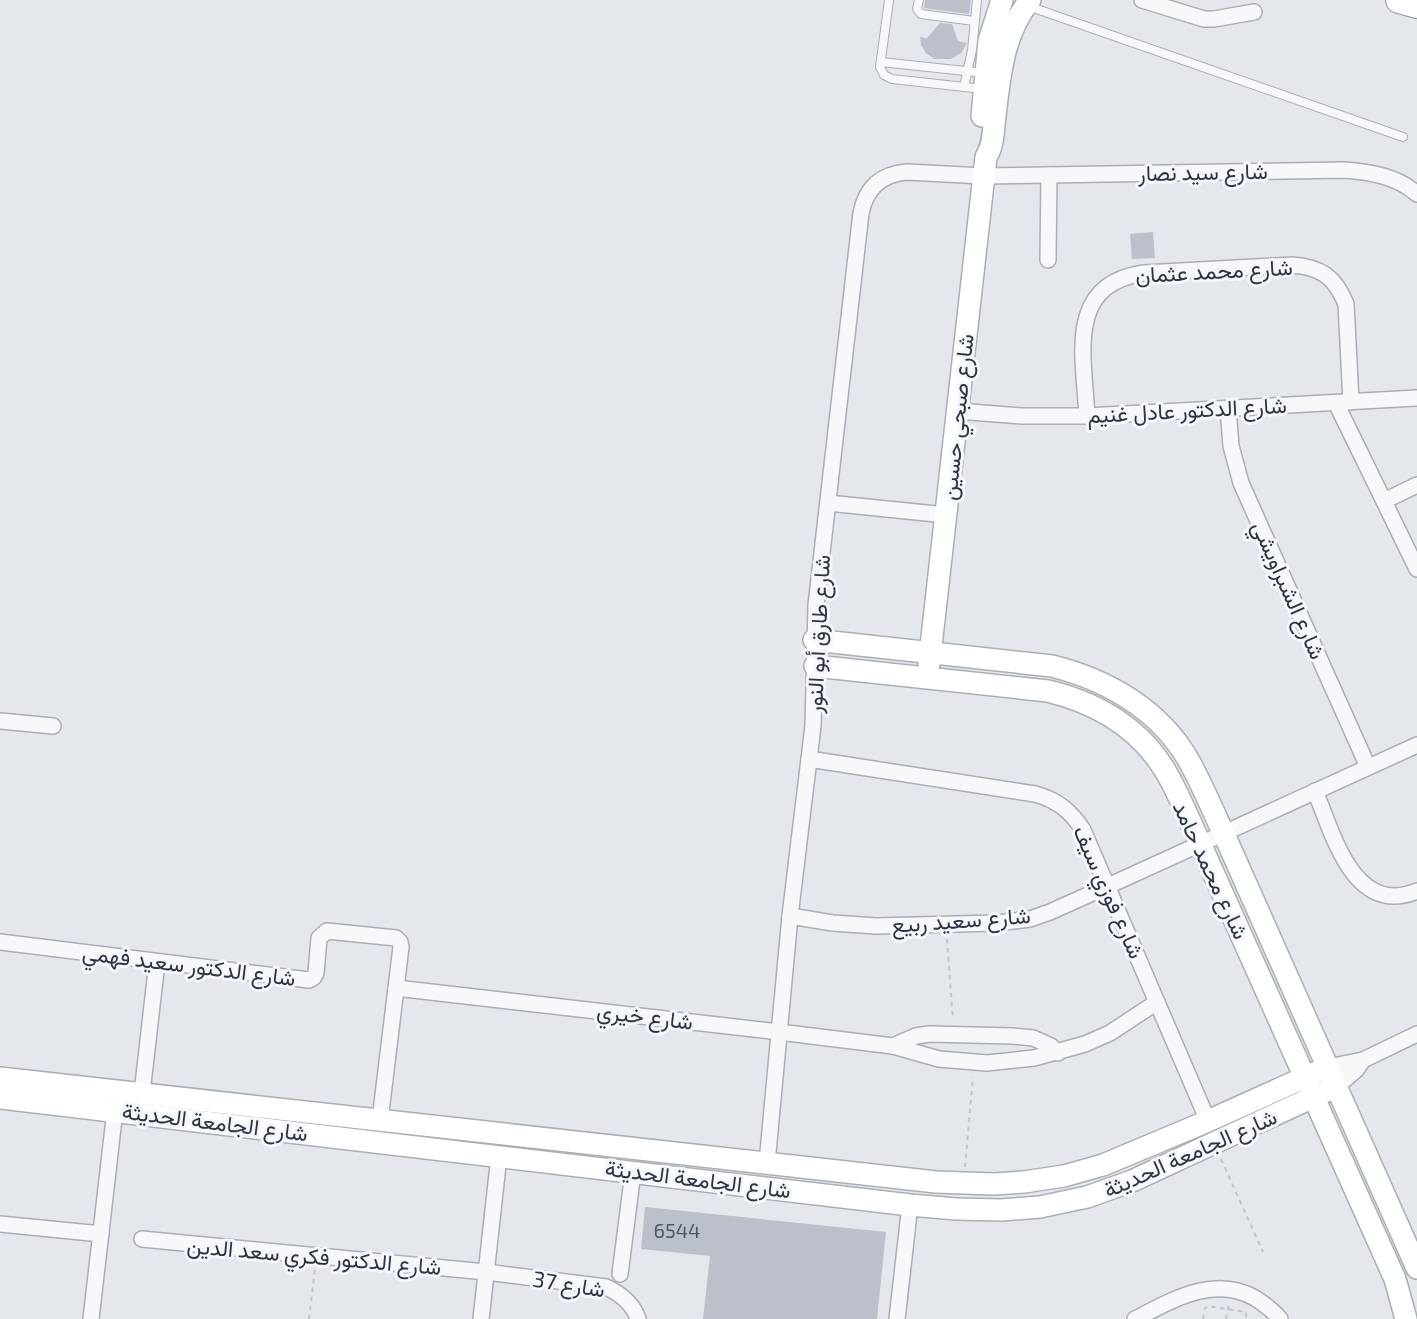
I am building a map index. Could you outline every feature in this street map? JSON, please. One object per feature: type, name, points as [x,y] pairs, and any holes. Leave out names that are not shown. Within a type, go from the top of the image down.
[{"type":"highway","points":[[1399,0],[1417,5]]},
{"type":"street","name":"شارع صبحي حسين","points":[[984,166],[975,80],[1002,0]]},
{"type":"street","points":[[1142,0],[1204,19],[1254,12]]},
{"type":"street","name":"شارع صبحي حسين","points":[[928,677],[984,166],[992,142],[1003,54],[1016,21],[1028,3]]},
{"type":"street","name":"شارع سيد نصار","points":[[984,166],[1049,175],[1356,171],[1391,178],[1417,194]]},
{"type":"street","name":"شارع طارق أبو النور","points":[[767,1163],[790,916],[814,710],[816,605],[861,213],[868,192],[875,183],[895,173],[984,166]]},
{"type":"street","points":[[1048,260],[1049,175]]},
{"type":"street","name":"شارع محمد عثمان","points":[[1087,416],[1083,330],[1086,315],[1092,302],[1115,280],[1144,273],[1292,265],[1306,266],[1320,271],[1340,291],[1346,304],[1344,402]]},
{"type":"street","name":"شارع الدكتور عادل غنيم","points":[[958,411],[1022,416],[1087,416],[1417,398]]},
{"type":"street","points":[[1344,402],[1384,501],[1417,570]]},
{"type":"street","name":"شارع الشبراويشي","points":[[1228,408],[1231,446],[1241,483],[1368,767]]},
{"type":"street","points":[[1384,501],[1417,485]]},
{"type":"street","points":[[828,503],[946,515]]},
{"type":"street","name":"شارع محمد حامد","points":[[814,640],[1052,666],[1094,679],[1122,693],[1148,712],[1177,743],[1189,761],[1223,832],[1417,1268]]},
{"type":"street","name":"شارع محمد حامد","points":[[814,666],[1048,691],[1101,710],[1131,731],[1157,758],[1200,843],[1409,1309]]},
{"type":"street","points":[[0,721],[53,726]]},
{"type":"street","name":"شارع سعيد ربيع","points":[[790,916],[854,925],[997,923],[1030,919],[1108,886],[1417,745]]},
{"type":"street","name":"شارع فوزي سيف","points":[[809,759],[1035,794],[1047,797],[1068,810],[1083,830],[1208,1121]]},
{"type":"street","points":[[1315,791],[1348,869],[1358,880],[1382,894],[1396,896],[1417,891]]},
{"type":"street","name":"شارع الدكتور سعيد فهمي","points":[[0,942],[309,980],[316,973],[319,938],[323,933],[330,930],[393,937],[398,940],[401,947],[396,988]]},
{"type":"street","points":[[142,1094],[158,962]]},
{"type":"street","points":[[380,1120],[396,988]]},
{"type":"street","name":"شارع خيري","points":[[396,988],[893,1046],[939,1059],[974,1062],[1011,1061],[1058,1053],[1110,1033],[1157,1002]]},
{"type":"street","name":"شارع خيري","points":[[893,1046],[916,1036],[954,1034],[1033,1038],[1051,1046],[1058,1053]]},
{"type":"street","name":"شارع الجامعة الحديثة","points":[[0,1098],[115,1110],[331,1125],[380,1120],[964,1184],[1024,1182],[1064,1176],[1103,1166],[1328,1067],[1363,1060],[1417,1034]]},
{"type":"street","name":"شارع الجامعة الحديثة","points":[[0,1078],[142,1094],[499,1156],[910,1205],[979,1210],[1024,1209],[1071,1201],[1117,1187],[1337,1086],[1356,1071],[1363,1060]]},
{"type":"street","points":[[91,1319],[115,1110]]},
{"type":"street","points":[[481,1319],[499,1156]]},
{"type":"street","points":[[620,1274],[633,1172]]},
{"type":"street","points":[[1024,1182],[1024,1209]]},
{"type":"street","points":[[897,1319],[910,1205]]},
{"type":"street","points":[[0,1224],[101,1234]]},
{"type":"street","name":"شارع الدكتور فكري سعد الدين","points":[[142,1239],[486,1272]]},
{"type":"street","name":"شارع 37","points":[[486,1272],[606,1287],[618,1293],[629,1303],[638,1319]]},
{"type":"street","points":[[1135,1319],[1190,1292],[1218,1288],[1248,1295],[1263,1303],[1280,1319]]},
{"type":"lane","points":[[889,0],[881,62],[881,71],[884,75],[892,79],[975,80]]},
{"type":"lane","points":[[919,0],[917,9],[921,14],[974,21]]},
{"type":"lane","points":[[975,80],[974,21],[977,0]]},
{"type":"lane","points":[[1028,3],[1403,137]]},
{"type":"lane","points":[[881,62],[975,80]]},
{"type":"path","points":[[946,924],[954,1034]]},
{"type":"path","points":[[964,1184],[974,1062]]},
{"type":"path","points":[[1214,1144],[1263,1252]]},
{"type":"path","points":[[309,1319],[317,1256]]},
{"type":"path","points":[[1203,1319],[1205,1308],[1208,1306],[1246,1312],[1246,1319]]},
{"type":"building","points":[[925,0],[971,0],[969,14],[924,8]]},
{"type":"building","points":[[940,23],[952,24],[958,41],[967,43],[961,53],[951,59],[934,59],[921,45],[920,37],[927,38]]},
{"type":"building","points":[[1153,232],[1155,258],[1132,259],[1130,234]]},
{"type":"building","points":[[645,1207],[886,1232],[877,1319],[703,1319],[710,1256],[641,1249]]}]
